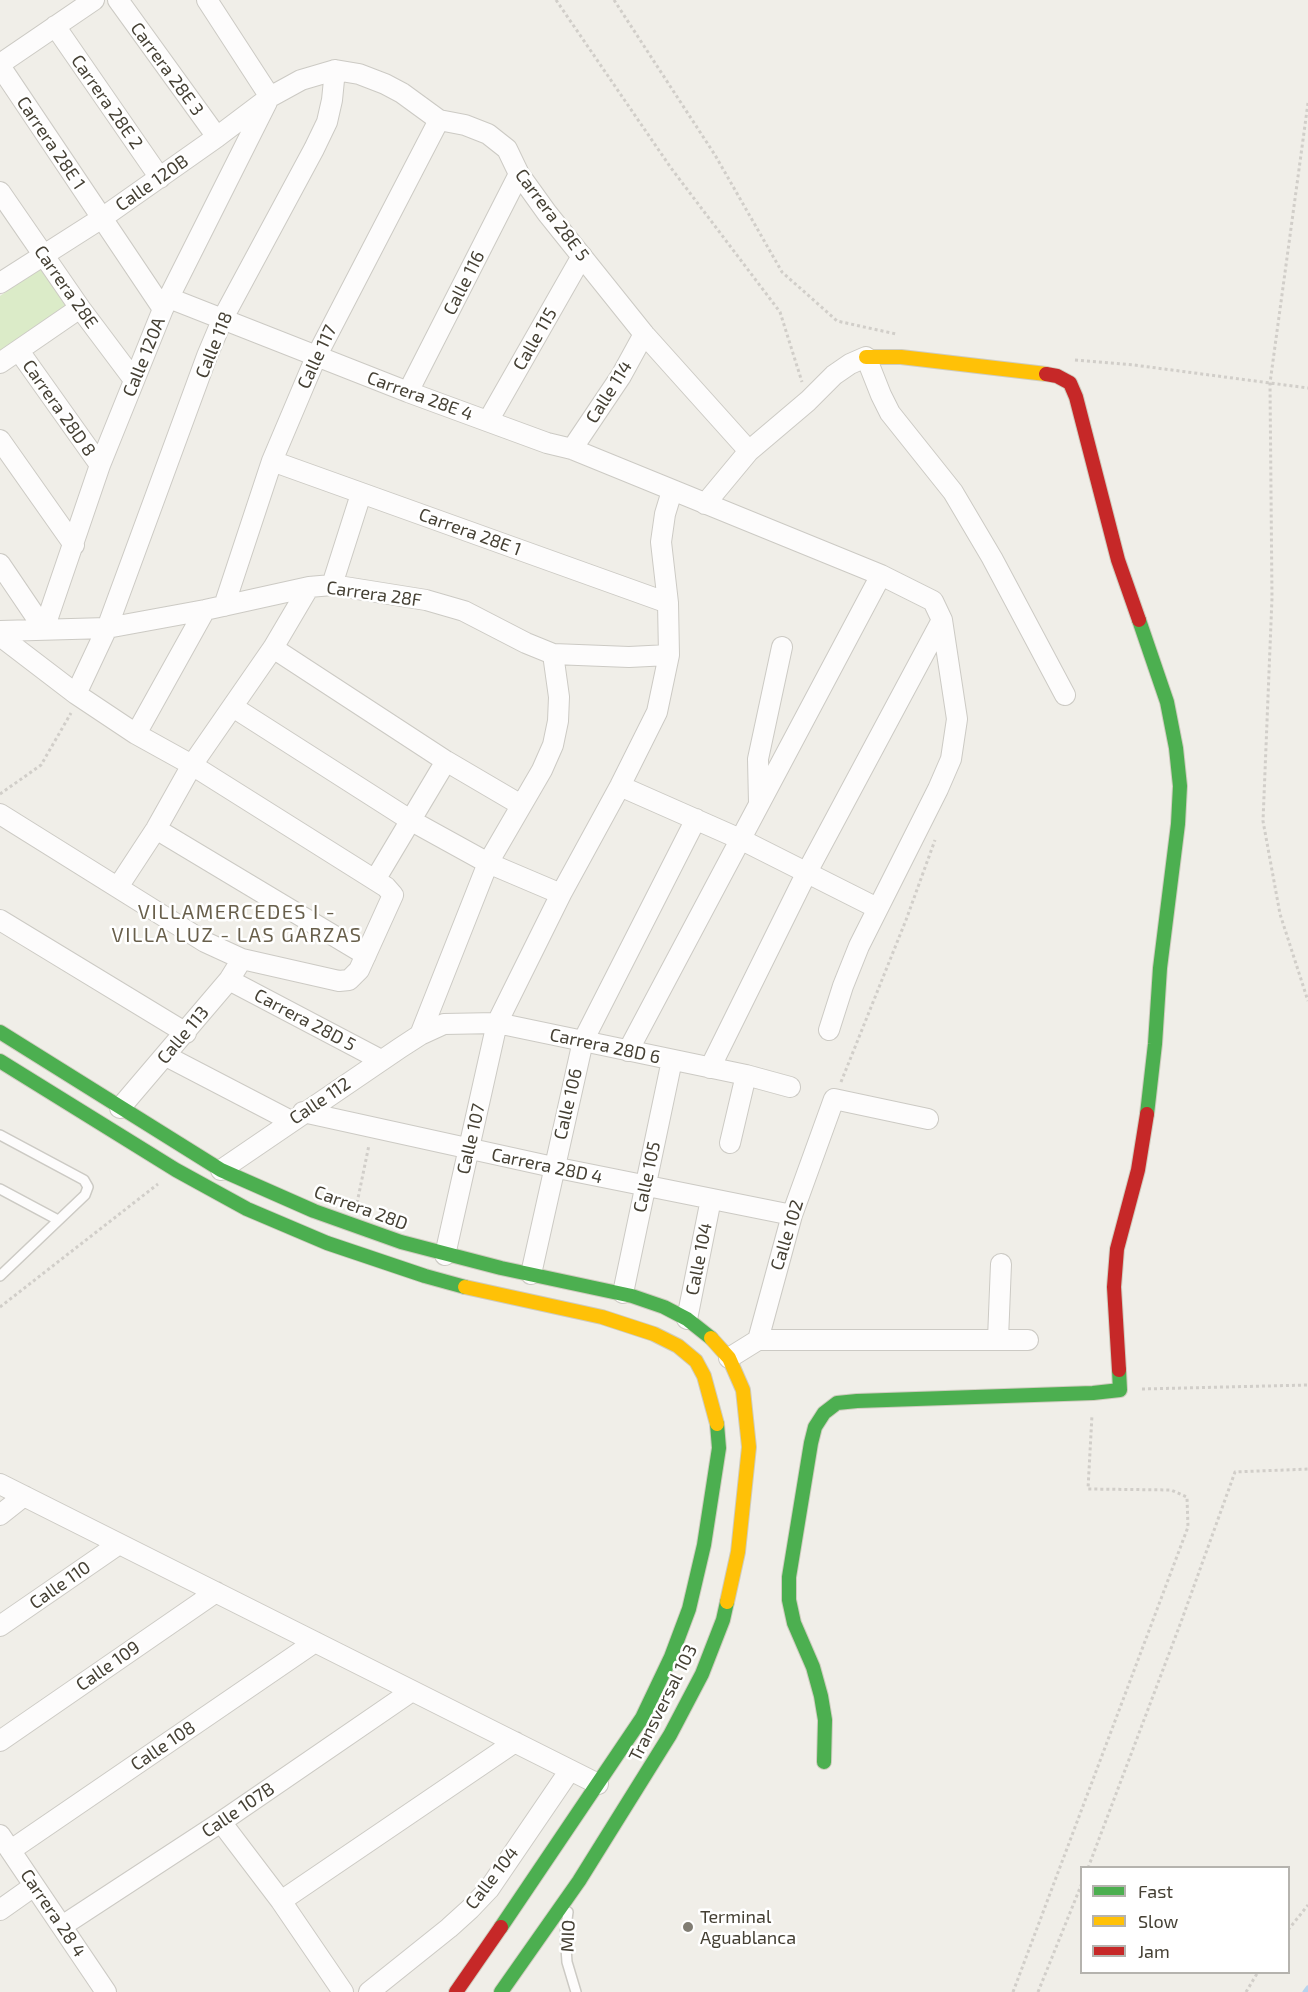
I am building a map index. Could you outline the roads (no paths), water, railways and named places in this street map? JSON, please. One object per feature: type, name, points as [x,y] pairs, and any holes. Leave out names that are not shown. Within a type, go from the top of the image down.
[{"type":"street","points":[[0,65],[93,0]]},
{"type":"street","name":"Carrera 28E 3","points":[[118,0],[217,137]]},
{"type":"street","points":[[207,0],[270,97]]},
{"type":"street","name":"Carrera 28E 2","points":[[55,26],[160,177]]},
{"type":"street","name":"Carrera 28E 1","points":[[0,65],[102,218],[166,304]]},
{"type":"street","name":"Carrera 28E 5","points":[[301,80],[335,70],[359,74],[402,93],[440,120],[465,125],[488,134],[507,149],[519,174],[547,213],[644,334],[748,451]]},
{"type":"street","name":"Calle 118","points":[[76,694],[107,628],[223,318],[327,122],[335,70]]},
{"type":"street","name":"Calle 120B","points":[[0,283],[102,218],[270,97],[301,80]]},
{"type":"street","name":"Calle 120A","points":[[44,629],[100,465],[166,304],[270,97]]},
{"type":"street","name":"Calle 117","points":[[136,734],[215,608],[272,461],[316,357],[440,120]]},
{"type":"street","name":"Calle 116","points":[[408,392],[519,174]]},
{"type":"street","name":"Carrera 28E","points":[[0,192],[80,308],[134,380]]},
{"type":"street","name":"Calle 115","points":[[488,421],[582,256]]},
{"type":"street","name":"Carrera 28E 4","points":[[166,304],[223,318],[408,392],[547,443],[572,449],[881,575],[933,601],[942,620]]},
{"type":"street","points":[[0,363],[80,308]]},
{"type":"street","name":"Calle 114","points":[[572,449],[621,376],[644,334]]},
{"type":"street","name":"Carrera 28D 8","points":[[19,351],[100,465]]},
{"type":"street","points":[[866,357],[890,413],[953,492],[992,558],[1065,696]]},
{"type":"street","points":[[705,504],[748,451],[808,401],[834,375],[866,357],[901,357],[1038,372],[1057,376],[1070,383],[1076,397],[1118,560],[1167,702],[1176,748],[1180,786],[1178,824],[1160,968],[1155,1044],[1145,1129],[1138,1170],[1117,1249],[1114,1287],[1120,1390],[1093,1393],[837,1402],[824,1413],[815,1427],[811,1443],[789,1577],[789,1600],[794,1623],[813,1667],[821,1696],[825,1720],[824,1762]]},
{"type":"street","points":[[0,440],[74,545]]},
{"type":"street","name":"Carrera 28E 1","points":[[272,461],[668,603]]},
{"type":"street","name":"Calle 107","points":[[445,1255],[497,1023],[561,894],[657,712],[669,655],[668,603],[661,542],[665,514],[672,491]]},
{"type":"street","points":[[332,585],[361,494]]},
{"type":"street","points":[[0,564],[44,629]]},
{"type":"street","points":[[628,1050],[881,575]]},
{"type":"street","name":"Carrera 28F","points":[[0,631],[107,628],[215,608],[309,587],[332,585],[426,600],[464,611],[526,643],[553,654],[628,657],[669,655]]},
{"type":"street","points":[[118,887],[156,828],[192,765],[273,648],[309,587]]},
{"type":"street","points":[[710,1068],[807,872],[942,620]]},
{"type":"street","points":[[829,1030],[843,986],[877,908],[951,759],[957,719],[942,620]]},
{"type":"street","points":[[0,636],[76,694],[136,734],[192,765],[375,880],[392,891],[393,895],[354,977],[339,981],[242,958],[205,942],[0,814]]},
{"type":"street","points":[[759,803],[758,759],[783,647]]},
{"type":"street","points":[[273,648],[446,760],[521,805]]},
{"type":"street","points":[[420,1035],[488,863],[542,770],[553,745],[558,721],[559,697],[553,654]]},
{"type":"street","points":[[233,707],[410,820],[488,863],[561,894]]},
{"type":"street","points":[[375,880],[446,760]]},
{"type":"street","points":[[620,786],[740,839],[877,908]]},
{"type":"street","name":"Calle 106","points":[[531,1274],[553,1167],[583,1041],[696,819]]},
{"type":"street","points":[[156,828],[366,955]]},
{"type":"street","points":[[0,920],[186,1033]]},
{"type":"street","name":"Calle 113","points":[[120,1108],[186,1033],[229,980],[242,958]]},
{"type":"street","name":"Carrera 28D 5","points":[[229,980],[381,1060]]},
{"type":"street","name":"Carrera 28D 6","points":[[420,1035],[444,1024],[497,1023],[746,1074],[790,1086]]},
{"type":"street","name":"Carrera 28D","points":[[0,1032],[221,1170],[352,1226],[445,1255],[622,1293],[664,1306],[704,1331],[729,1358]]},
{"type":"street","name":"Calle 112","points":[[221,1170],[420,1035]]},
{"type":"street","name":"Carrera 28D 4","points":[[166,1056],[297,1117],[373,1128],[792,1215]]},
{"type":"street","name":"Calle 105","points":[[622,1293],[672,1060]]},
{"type":"street","name":"Transversal 103","points":[[0,1061],[176,1170],[248,1209],[327,1243],[370,1258],[490,1294],[602,1317],[654,1334],[678,1346],[696,1361],[704,1376],[717,1421],[719,1448],[704,1545],[689,1609],[671,1657],[642,1718],[456,1992]]},
{"type":"street","points":[[730,1143],[746,1074]]},
{"type":"street","name":"Calle 102","points":[[758,1340],[792,1215],[834,1099],[928,1119]]},
{"type":"street","name":"Calle 104","points":[[687,1319],[711,1199]]},
{"type":"street","points":[[998,1339],[1001,1264]]},
{"type":"street","points":[[729,1358],[758,1340],[1028,1340]]},
{"type":"street","name":"Transversal 103","points":[[501,1992],[579,1881],[670,1735],[702,1674],[723,1620],[746,1499],[749,1447],[742,1390],[729,1358]]},
{"type":"street","points":[[0,1484],[598,1784]]},
{"type":"street","points":[[0,1515],[24,1496]]},
{"type":"street","name":"Calle 110","points":[[0,1626],[119,1544]]},
{"type":"street","name":"Calle 109","points":[[0,1741],[216,1592]]},
{"type":"street","name":"Calle 108","points":[[5,1843],[315,1642]]},
{"type":"street","name":"Calle 107B","points":[[62,1926],[221,1822],[412,1691]]},
{"type":"street","points":[[280,1901],[515,1742]]},
{"type":"street","name":"Calle 104","points":[[369,1992],[449,1928],[489,1889],[570,1770]]},
{"type":"street","points":[[221,1822],[280,1901],[343,1992]]},
{"type":"street","name":"Carrera 28 4","points":[[5,1843],[106,1992]]},
{"type":"street","points":[[0,1910],[34,1886]]},
{"type":"lane","points":[[0,1135],[84,1180],[88,1187],[85,1196],[0,1276]]},
{"type":"lane","points":[[0,1189],[58,1220]]},
{"type":"lane","name":"MIO","points":[[576,1992],[567,1962],[565,1934],[569,1907],[579,1881]]},
{"type":"waterway","points":[[1305,1992],[1308,1988]]},
{"type":"place","name":"Terminal Aguablanca","points":[[688,1927]]},
{"type":"district","name":"VILLAMERCEDES I - VILLA LUZ - LAS GARZAS","points":[[237,924]]}]
